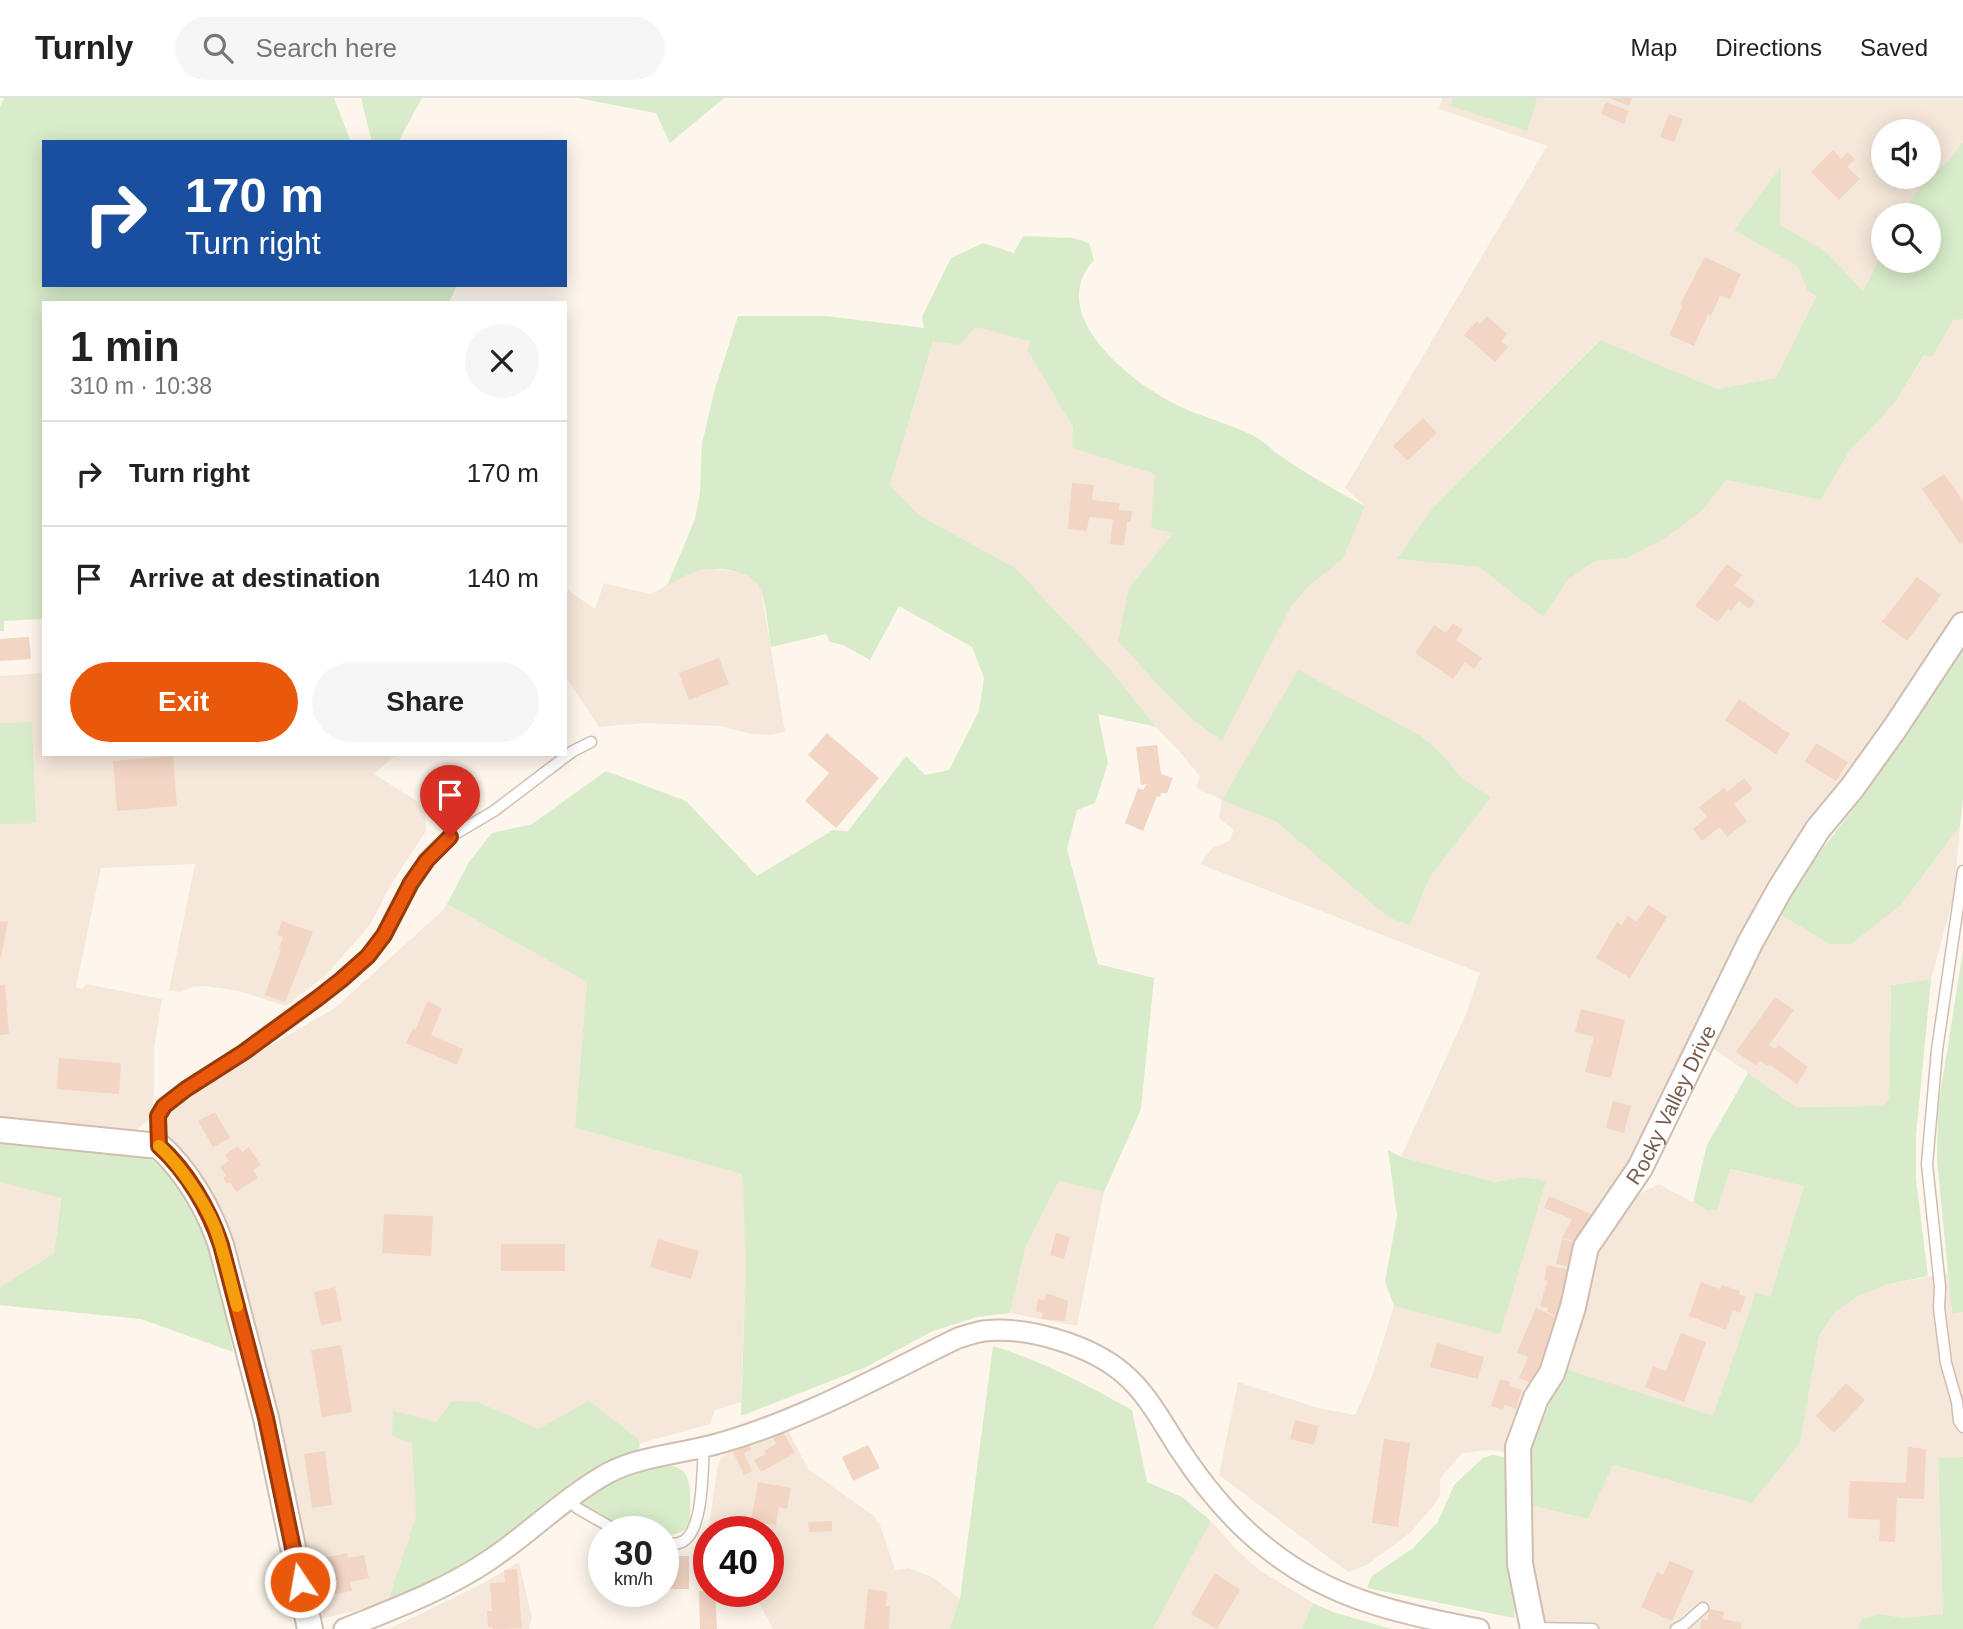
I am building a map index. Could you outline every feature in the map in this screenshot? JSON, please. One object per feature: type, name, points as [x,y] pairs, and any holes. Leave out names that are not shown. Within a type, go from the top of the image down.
[{"type":"street","name":"Rocky Valley Drive","points":[[1532,1628],[1520,1564],[1518,1447],[1536,1398],[1552,1373],[1573,1307],[1586,1247],[1640,1168],[1751,941],[1780,889],[1818,829],[1895,728],[1963,625]]},
{"type":"street","points":[[0,1130],[159,1146],[170,1156],[189,1183],[213,1223],[221,1245],[266,1418],[310,1629]]},
{"type":"street","points":[[344,1629],[443,1586],[486,1562],[610,1472],[660,1454],[720,1443],[823,1404],[958,1338],[984,1331],[1015,1332],[1053,1338],[1090,1351],[1123,1373],[1149,1401],[1200,1478],[1230,1517],[1302,1573],[1346,1596],[1374,1606],[1479,1629]]},
{"type":"lane","points":[[159,1146],[158,1116],[164,1106],[334,986],[368,956],[384,935],[411,883],[427,860],[450,837],[494,811],[552,766],[591,742]]},
{"type":"lane","points":[[1963,871],[1937,1049],[1927,1164],[1946,1363],[1957,1402],[1959,1422],[1963,1427]]},
{"type":"lane","points":[[679,1542],[692,1532],[699,1504],[704,1446]]},
{"type":"lane","points":[[570,1499],[578,1508],[592,1516]]},
{"type":"lane","points":[[1676,1629],[1703,1608]]},
{"type":"lane","points":[[1532,1628],[1592,1629]]},
{"type":"shaded area","points":[[1442,98],[1963,98],[1963,142],[1941,167],[1941,119],[1871,119],[1871,189],[1918,189],[1909,203],[1871,203],[1872,273],[1863,292],[1827,273],[1776,378],[1717,389],[1599,340],[1432,509],[1398,559],[1479,567],[1543,617],[1568,580],[1595,561],[1627,558],[1703,510],[1726,480],[1821,500],[1850,450],[1895,403],[1948,317],[1963,316],[1963,612],[1845,780],[1568,1291],[1510,1458],[1502,1451],[1462,1453],[1440,1479],[1440,1495],[1433,1506],[1410,1533],[1367,1565],[1348,1572],[1219,1475],[1238,1382],[1318,1408],[1355,1415],[1372,1376],[1394,1306],[1500,1333],[1523,1177],[1495,1182],[1401,1157],[1466,1014],[1480,973],[1200,864],[1212,848],[1229,841],[1234,830],[1219,818],[1222,800],[1196,788],[1200,776],[1097,667],[920,523],[890,485],[950,285],[1116,368],[1168,401],[1173,533],[1129,588],[1275,634],[1290,608],[1309,586],[1343,559],[1365,506],[1345,488],[1547,146],[1439,109]],"holes":[[[1441,753],[1463,779],[1491,797],[1430,877],[1410,925],[1389,918],[1275,821],[1222,799]]]},
{"type":"shaded area","points":[[712,569],[739,572],[753,579],[761,590],[785,732],[751,734],[720,726],[644,723],[599,727],[567,679],[567,589],[595,609],[604,583],[650,594],[692,572]]},
{"type":"shaded area","points":[[42,673],[42,756],[395,756],[374,774],[417,801],[425,810],[426,831],[392,883],[369,926],[326,975],[286,1006],[239,991],[205,986],[179,992],[169,990],[195,864],[101,868],[76,987],[82,989],[86,984],[162,999],[154,1049],[151,1117],[133,1133],[0,1124],[0,676]]},
{"type":"shaded area","points":[[1960,826],[1954,896],[1931,979],[1891,985],[1889,1097],[1886,1103],[1880,1106],[1796,1107],[1711,1047],[1779,914],[1830,944],[1901,905]]},
{"type":"shaded area","points":[[447,904],[587,982],[575,1128],[742,1174],[746,1262],[741,1402],[715,1410],[710,1424],[627,1447],[420,1516],[398,1594],[373,1606],[313,1621],[278,1442],[181,1163],[166,1132],[167,1107],[184,1080],[202,1072],[219,1072],[235,1066],[335,1008]]},
{"type":"shaded area","points":[[0,1140],[67,1146],[47,1310],[0,1305]]},
{"type":"shaded area","points":[[1729,1169],[1804,1186],[1770,1297],[1756,1293],[1713,1417],[1556,1366],[1583,1273],[1633,1197],[1659,1184],[1707,1210]]},
{"type":"shaded area","points":[[1059,1181],[1104,1192],[1077,1326],[1010,1313],[1025,1249]]},
{"type":"shaded area","points":[[1948,1273],[1952,1313],[1963,1312],[1963,1457],[1938,1458],[1943,1614],[1903,1618],[1881,1614],[1863,1619],[1858,1629],[1546,1629],[1532,1592],[1526,1504],[1588,1519],[1613,1465],[1752,1503],[1800,1443],[1819,1336],[1835,1312],[1855,1298],[1885,1285]]},
{"type":"shaded area","points":[[786,1426],[808,1469],[874,1516],[880,1525],[895,1570],[909,1568],[934,1578],[960,1599],[949,1629],[773,1629],[761,1607],[784,1607],[784,1516],[710,1516],[718,1465],[722,1457],[735,1448]]},
{"type":"shaded area","points":[[1211,1521],[1258,1569],[1313,1603],[1302,1629],[1153,1629]]},
{"type":"shaded area","points":[[519,1562],[532,1618],[529,1629],[389,1629],[484,1583]]},
{"type":"green space","points":[[4,98],[334,98],[350,140],[42,140],[42,287],[456,287],[450,301],[42,301],[42,619],[4,621],[4,631],[0,631],[0,107]]},
{"type":"green space","points":[[361,98],[422,98],[399,140],[372,140]]},
{"type":"green space","points":[[577,98],[724,98],[670,143],[656,113]]},
{"type":"green space","points":[[1453,98],[1537,98],[1527,131],[1451,106]]},
{"type":"green space","points":[[1963,142],[1963,319],[1953,320],[1932,357],[1924,355],[1895,403],[1850,450],[1821,500],[1726,480],[1703,510],[1667,537],[1627,558],[1595,561],[1568,580],[1543,617],[1479,567],[1397,559],[1432,509],[1600,340],[1717,389],[1776,378],[1816,296],[1807,290],[1798,266],[1734,230],[1781,167],[1780,225],[1826,252],[1863,291],[1872,273],[1941,273],[1941,203],[1909,203],[1918,189],[1941,189],[1941,167]]},
{"type":"green space","points":[[1023,236],[1073,238],[1089,243],[1094,260],[1082,280],[1079,300],[1085,321],[1096,341],[1131,375],[1178,406],[1256,437],[1302,470],[1365,506],[1343,559],[1309,586],[1290,608],[1222,740],[1180,707],[1118,641],[1129,588],[1173,533],[1151,528],[1155,474],[1073,448],[1073,427],[1028,351],[1030,341],[976,327],[959,345],[933,341],[890,485],[920,516],[1015,568],[1108,667],[1156,727],[1098,714],[1108,763],[1095,803],[1077,810],[1067,849],[1098,964],[1154,978],[1141,1109],[1104,1192],[1059,1181],[1025,1249],[1010,1313],[977,1317],[933,1331],[864,1368],[741,1416],[746,1262],[742,1174],[575,1128],[587,982],[447,904],[469,862],[492,833],[532,824],[606,771],[686,801],[757,876],[833,830],[848,831],[906,756],[925,775],[949,770],[979,711],[984,678],[972,647],[899,606],[870,660],[843,645],[830,642],[826,634],[771,647],[761,591],[750,577],[731,570],[710,569],[689,574],[667,586],[695,519],[700,492],[702,444],[714,392],[738,316],[826,316],[924,328],[922,317],[951,258],[983,243],[1014,253]]},
{"type":"green space","points":[[1960,649],[1963,650],[1963,798],[1960,826],[1901,905],[1851,944],[1830,944],[1779,914],[1811,864],[1856,805],[1943,665]]},
{"type":"green space","points":[[1298,670],[1421,736],[1441,753],[1463,779],[1491,797],[1430,877],[1410,925],[1389,918],[1275,821],[1222,800]]},
{"type":"green space","points":[[32,722],[36,823],[0,824],[0,723]]},
{"type":"green space","points":[[1963,950],[1963,1312],[1952,1314],[1937,1159],[1938,1108]]},
{"type":"green space","points":[[1931,979],[1916,1136],[1916,1179],[1928,1276],[1885,1285],[1855,1298],[1835,1312],[1819,1336],[1800,1443],[1752,1503],[1613,1465],[1588,1519],[1526,1504],[1525,1447],[1533,1427],[1542,1420],[1548,1408],[1556,1366],[1713,1416],[1756,1292],[1770,1297],[1804,1186],[1730,1169],[1717,1210],[1707,1210],[1693,1202],[1707,1145],[1748,1073],[1796,1107],[1879,1106],[1886,1103],[1889,1097],[1891,985]]},
{"type":"green space","points":[[0,1140],[131,1152],[153,1161],[171,1176],[191,1209],[216,1263],[233,1352],[141,1319],[0,1305],[0,1287],[54,1254],[61,1198],[0,1182]]},
{"type":"green space","points":[[1388,1150],[1401,1157],[1495,1182],[1523,1177],[1546,1181],[1500,1334],[1394,1306],[1385,1282],[1397,1216]]},
{"type":"green space","points":[[993,1346],[1047,1366],[1132,1410],[1147,1482],[1182,1497],[1211,1521],[1153,1629],[949,1629],[960,1599]]},
{"type":"green space","points":[[452,1401],[478,1402],[538,1429],[589,1401],[638,1439],[640,1446],[635,1453],[537,1513],[482,1555],[440,1579],[389,1598],[416,1517],[412,1443],[392,1436],[393,1411],[437,1422]]},
{"type":"green space","points":[[1493,1455],[1510,1458],[1509,1554],[1514,1618],[1367,1588],[1372,1576],[1413,1548],[1438,1522],[1454,1485],[1483,1458]]},
{"type":"green space","points":[[1963,1457],[1963,1629],[1858,1629],[1862,1619],[1881,1614],[1903,1618],[1943,1614],[1938,1458]]},
{"type":"green space","points":[[659,1464],[682,1470],[688,1480],[690,1495],[690,1518],[687,1527],[679,1532],[679,1516],[598,1516],[578,1506],[595,1491],[625,1475]]},
{"type":"green space","points":[[1313,1603],[1333,1612],[1391,1629],[1302,1629]]},
{"type":"building","points":[[1609,98],[1632,98],[1629,106]]},
{"type":"building","points":[[1606,102],[1629,111],[1624,124],[1601,114]]},
{"type":"building","points":[[1669,114],[1683,119],[1674,142],[1660,137]]},
{"type":"building","points":[[1833,150],[1841,159],[1848,152],[1855,159],[1847,167],[1860,179],[1839,200],[1811,172]]},
{"type":"building","points":[[1705,257],[1741,274],[1730,299],[1720,296],[1711,316],[1708,314],[1694,346],[1669,335],[1683,305],[1680,304]]},
{"type":"building","points":[[1487,316],[1507,334],[1501,341],[1508,347],[1495,362],[1464,335],[1477,321],[1480,324]]},
{"type":"building","points":[[1423,418],[1437,433],[1407,461],[1393,446]]},
{"type":"building","points":[[1944,474],[1963,501],[1963,542],[1960,544],[1922,489]]},
{"type":"building","points":[[1072,483],[1094,485],[1092,500],[1120,503],[1119,510],[1132,511],[1131,522],[1127,522],[1124,545],[1110,544],[1113,519],[1089,517],[1087,531],[1068,529]]},
{"type":"building","points":[[1727,564],[1742,575],[1734,585],[1755,601],[1749,609],[1739,601],[1731,611],[1728,609],[1718,622],[1695,606]]},
{"type":"building","points":[[1917,577],[1941,595],[1907,641],[1882,622]]},
{"type":"building","points":[[1453,623],[1463,630],[1456,640],[1482,658],[1474,669],[1465,662],[1453,679],[1415,653],[1434,625],[1446,633]]},
{"type":"building","points":[[29,637],[31,659],[0,661],[0,639]]},
{"type":"building","points":[[719,658],[729,684],[689,700],[679,673]]},
{"type":"building","points":[[1739,699],[1790,734],[1776,754],[1725,720]]},
{"type":"building","points":[[827,733],[879,778],[836,828],[805,801],[829,773],[808,755]]},
{"type":"building","points":[[1816,743],[1848,762],[1836,781],[1805,762]]},
{"type":"building","points":[[1157,745],[1161,774],[1173,778],[1167,793],[1157,796],[1143,831],[1125,823],[1138,788],[1143,790],[1147,784],[1141,785],[1136,747]]},
{"type":"building","points":[[173,756],[177,806],[117,811],[113,761]]},
{"type":"building","points":[[1744,778],[1753,789],[1734,804],[1747,821],[1727,837],[1720,827],[1702,841],[1693,829],[1707,817],[1699,807],[1724,788],[1727,792]]},
{"type":"building","points":[[1648,905],[1667,917],[1630,978],[1596,958],[1617,922],[1622,925],[1627,916],[1637,922]]},
{"type":"building","points":[[0,921],[8,922],[1,957],[0,956]]},
{"type":"building","points":[[282,921],[313,932],[285,1002],[265,995],[281,949],[283,937],[277,935]]},
{"type":"building","points":[[5,984],[9,1034],[0,1035],[0,985]]},
{"type":"building","points":[[1775,997],[1794,1010],[1769,1045],[1776,1049],[1779,1045],[1808,1067],[1797,1084],[1769,1064],[1768,1066],[1760,1061],[1757,1066],[1736,1052]]},
{"type":"building","points":[[428,1001],[442,1008],[431,1035],[463,1049],[457,1065],[406,1043]]},
{"type":"building","points":[[1581,1009],[1625,1020],[1611,1078],[1585,1072],[1594,1037],[1575,1032]]},
{"type":"building","points":[[59,1058],[121,1063],[119,1094],[57,1089]]},
{"type":"building","points":[[1613,1101],[1631,1106],[1624,1133],[1606,1128]]},
{"type":"building","points":[[215,1112],[230,1138],[213,1147],[198,1121]]},
{"type":"building","points":[[238,1146],[242,1152],[249,1147],[261,1165],[253,1170],[258,1178],[236,1192],[230,1182],[227,1184],[223,1178],[226,1176],[220,1167],[229,1161],[225,1155]]},
{"type":"building","points":[[1549,1196],[1593,1215],[1577,1242],[1562,1238],[1572,1219],[1544,1208]]},
{"type":"building","points":[[384,1214],[433,1216],[431,1256],[382,1253]]},
{"type":"building","points":[[1056,1233],[1070,1237],[1064,1259],[1050,1255]]},
{"type":"building","points":[[658,1239],[699,1251],[691,1279],[650,1267]]},
{"type":"building","points":[[1562,1239],[1576,1243],[1571,1267],[1556,1264]]},
{"type":"building","points":[[501,1244],[565,1244],[565,1271],[501,1271]]},
{"type":"building","points":[[1547,1265],[1570,1270],[1561,1318],[1547,1312],[1548,1308],[1540,1306],[1547,1281],[1544,1280]]},
{"type":"building","points":[[1701,1282],[1720,1289],[1722,1285],[1740,1291],[1739,1294],[1746,1297],[1740,1313],[1733,1310],[1726,1330],[1689,1316]]},
{"type":"building","points":[[335,1287],[342,1321],[321,1325],[314,1292]]},
{"type":"building","points":[[1046,1293],[1068,1301],[1065,1321],[1041,1319],[1043,1313],[1036,1311],[1038,1299],[1045,1300]]},
{"type":"building","points":[[1536,1308],[1562,1320],[1533,1384],[1519,1378],[1528,1357],[1517,1352]]},
{"type":"building","points":[[1681,1333],[1706,1342],[1684,1402],[1645,1387],[1653,1366],[1666,1371]]},
{"type":"building","points":[[1437,1343],[1484,1357],[1478,1379],[1430,1367]]},
{"type":"building","points":[[341,1345],[352,1412],[322,1417],[311,1350]]},
{"type":"building","points":[[1500,1379],[1510,1382],[1509,1386],[1522,1390],[1516,1409],[1504,1405],[1503,1410],[1491,1406]]},
{"type":"building","points":[[1846,1383],[1865,1400],[1834,1433],[1816,1416]]},
{"type":"building","points":[[1295,1420],[1319,1426],[1314,1445],[1290,1439]]},
{"type":"building","points":[[783,1432],[795,1453],[761,1472],[754,1460],[766,1454],[764,1451],[776,1444],[773,1438]]},
{"type":"building","points":[[1384,1439],[1410,1443],[1398,1527],[1372,1523]]},
{"type":"building","points":[[749,1445],[751,1450],[744,1453],[752,1471],[744,1475],[733,1452]]},
{"type":"building","points":[[868,1445],[880,1468],[853,1481],[842,1457]]},
{"type":"building","points":[[1908,1447],[1926,1449],[1924,1499],[1897,1498],[1895,1542],[1879,1541],[1880,1520],[1848,1518],[1850,1481],[1906,1483]]},
{"type":"building","points":[[325,1451],[332,1505],[312,1508],[304,1454]]},
{"type":"building","points":[[758,1482],[791,1488],[787,1509],[779,1507],[778,1516],[752,1516]]},
{"type":"building","points":[[832,1521],[832,1531],[809,1532],[808,1522]]},
{"type":"building","points":[[347,1553],[348,1558],[364,1555],[369,1578],[350,1582],[352,1591],[331,1595],[323,1558]]},
{"type":"building","points":[[679,1556],[689,1556],[689,1589],[679,1589]]},
{"type":"building","points":[[1670,1561],[1694,1571],[1672,1621],[1641,1607],[1657,1572],[1663,1575]]},
{"type":"building","points":[[517,1569],[522,1628],[488,1627],[487,1611],[492,1611],[490,1583],[505,1582],[504,1570]]},
{"type":"building","points":[[1215,1573],[1240,1590],[1217,1629],[1191,1614]]},
{"type":"building","points":[[868,1589],[887,1592],[886,1607],[890,1606],[889,1629],[864,1629]]},
{"type":"building","points":[[699,1607],[716,1607],[717,1629],[700,1629]]},
{"type":"building","points":[[1709,1609],[1724,1612],[1723,1619],[1742,1623],[1741,1629],[1700,1629],[1702,1619],[1708,1620]]},
{"type":"slow traffic","points":[[159,1146],[170,1156],[189,1183],[213,1223],[237,1306]]},
{"type":"route","points":[[300,1582],[266,1418],[221,1245],[213,1223],[189,1183],[170,1156],[159,1146],[158,1116],[164,1106],[186,1089],[244,1052],[341,980],[368,956],[384,935],[411,883],[427,860],[450,837]]}]
